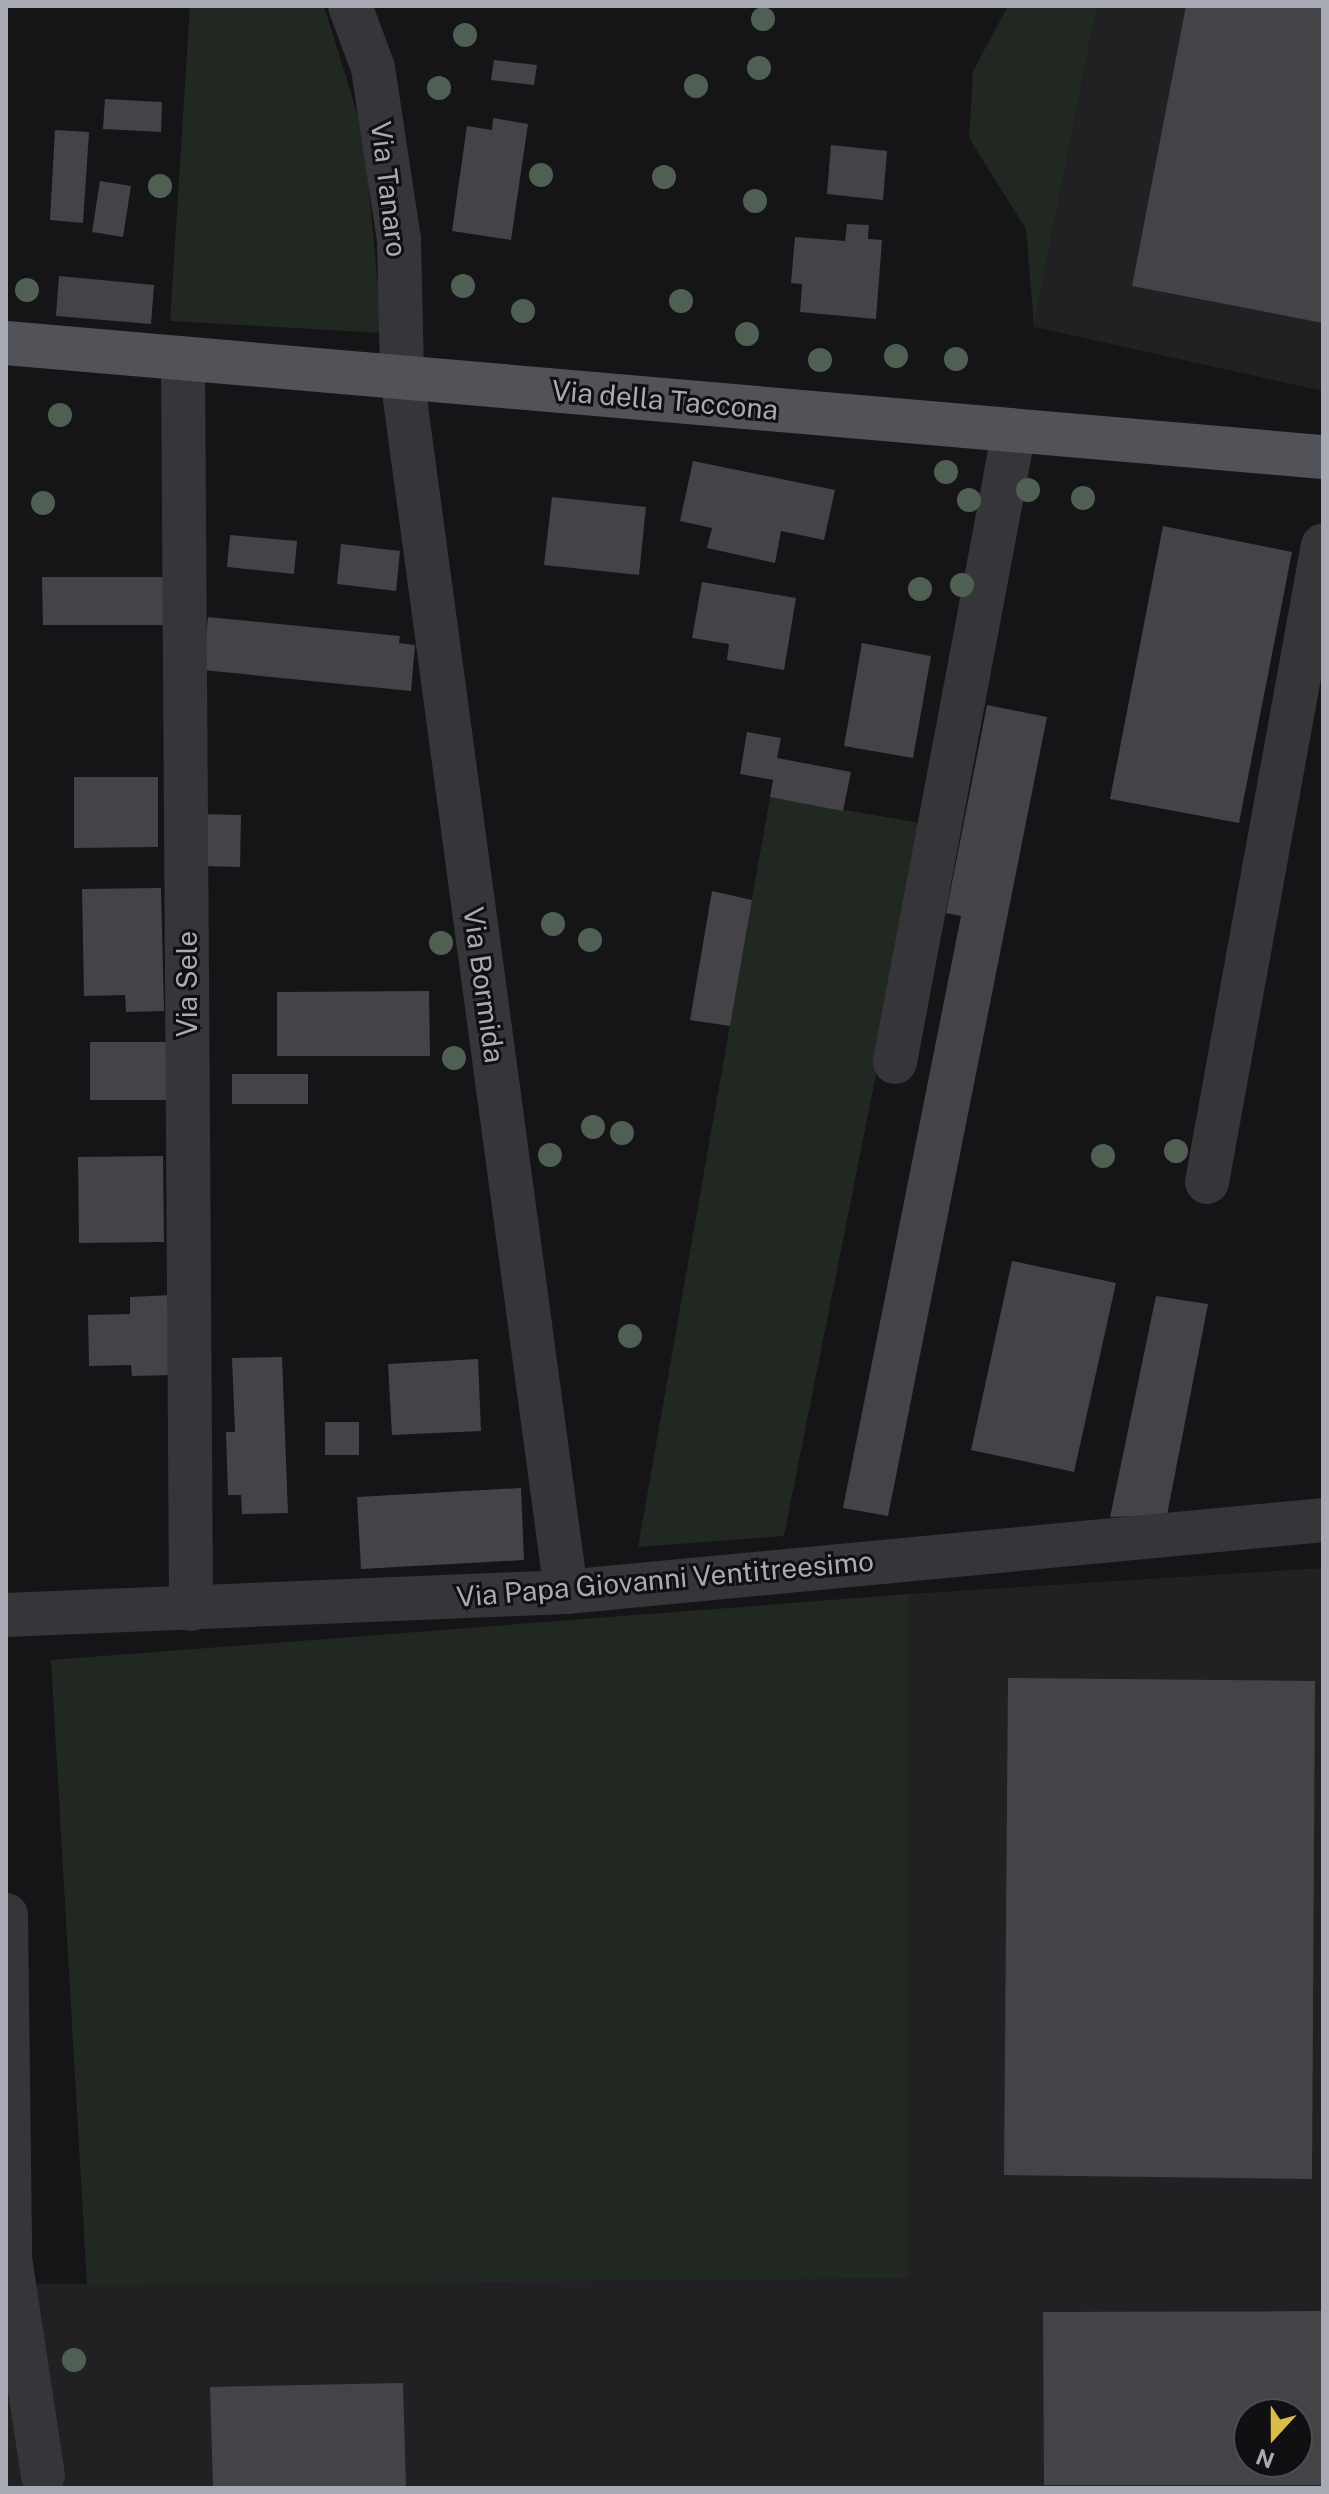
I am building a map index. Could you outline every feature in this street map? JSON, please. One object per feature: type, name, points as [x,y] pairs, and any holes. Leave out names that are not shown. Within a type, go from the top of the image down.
[{"type":"main road","name":"Via della Taccona","points":[[6,343],[1323,457]]},
{"type":"street","name":"Via Tanaro","points":[[350,6],[373,68],[399,240],[402,377]]},
{"type":"street","name":"Via Sele","points":[[183,359],[191,1609]]},
{"type":"street","name":"Via Bormida","points":[[402,377],[566,1592]]},
{"type":"street","points":[[895,1062],[1014,431]]},
{"type":"street","points":[[1207,1182],[1323,545]]},
{"type":"street","name":"Via Papa Giovanni Ventitreesimo","points":[[6,1615],[566,1592],[1323,1520]]},
{"type":"street","points":[[6,1915],[10,2258],[43,2476]]},
{"type":"shaded area","points":[[190,6],[324,6],[364,135],[382,333],[170,321]]},
{"type":"shaded area","points":[[1008,6],[1097,6],[1034,327],[1026,229],[969,138],[973,71]]},
{"type":"shaded area","points":[[1097,6],[1323,6],[1323,391],[1034,327]]},
{"type":"shaded area","points":[[770,797],[926,824],[784,1536],[638,1547]]},
{"type":"shaded area","points":[[1323,1568],[1323,2488],[6,2488],[6,2284],[909,2278],[909,1594]]},
{"type":"shaded area","points":[[909,1594],[909,2278],[87,2286],[51,1660]]},
{"type":"building","points":[[1186,6],[1323,6],[1323,323],[1132,286]]},
{"type":"building","points":[[494,60],[537,65],[534,85],[491,80]]},
{"type":"building","points":[[105,99],[162,102],[161,132],[103,129]]},
{"type":"building","points":[[493,118],[528,124],[511,240],[452,231],[467,126],[492,130]]},
{"type":"building","points":[[55,130],[89,132],[83,223],[50,220]]},
{"type":"building","points":[[831,145],[887,151],[883,200],[827,194]]},
{"type":"building","points":[[100,181],[131,186],[123,237],[92,232]]},
{"type":"building","points":[[847,224],[869,225],[868,239],[882,240],[876,319],[800,312],[802,284],[791,283],[795,237],[845,241]]},
{"type":"building","points":[[59,276],[154,285],[151,324],[56,316]]},
{"type":"building","points":[[693,461],[835,490],[824,540],[781,531],[775,563],[707,548],[712,528],[680,521]]},
{"type":"building","points":[[552,497],[646,507],[639,575],[544,565]]},
{"type":"building","points":[[1163,526],[1292,552],[1239,823],[1110,799]]},
{"type":"building","points":[[230,535],[297,541],[294,574],[227,567]]},
{"type":"building","points":[[341,544],[400,551],[396,591],[337,584]]},
{"type":"building","points":[[42,577],[171,577],[171,625],[43,625]]},
{"type":"building","points":[[702,582],[796,598],[784,670],[727,660],[729,644],[692,638]]},
{"type":"building","points":[[208,617],[400,636],[399,643],[415,645],[411,691],[203,670]]},
{"type":"building","points":[[862,643],[931,656],[913,758],[844,746]]},
{"type":"building","points":[[987,705],[1047,717],[888,1516],[843,1508],[961,916],[946,913]]},
{"type":"building","points":[[747,732],[781,738],[777,758],[851,772],[843,811],[770,797],[773,780],[740,774]]},
{"type":"building","points":[[74,777],[158,777],[158,847],[74,848]]},
{"type":"building","points":[[201,814],[241,815],[240,867],[200,866]]},
{"type":"building","points":[[161,888],[164,1011],[126,1012],[125,995],[84,996],[82,889]]},
{"type":"building","points":[[712,891],[752,900],[730,1026],[690,1020]]},
{"type":"building","points":[[429,991],[430,1056],[277,1056],[277,992]]},
{"type":"building","points":[[90,1042],[169,1042],[169,1100],[90,1100]]},
{"type":"building","points":[[232,1074],[308,1074],[308,1104],[232,1104]]},
{"type":"building","points":[[163,1156],[164,1242],[79,1243],[78,1157]]},
{"type":"building","points":[[1012,1261],[1116,1283],[1074,1472],[971,1450]]},
{"type":"building","points":[[172,1295],[175,1375],[132,1376],[131,1365],[89,1366],[88,1315],[130,1314],[130,1297]]},
{"type":"building","points":[[1156,1296],[1208,1304],[1167,1515],[1110,1517]]},
{"type":"building","points":[[282,1357],[288,1513],[242,1514],[241,1495],[228,1495],[226,1432],[235,1432],[232,1358]]},
{"type":"building","points":[[478,1359],[481,1431],[392,1435],[388,1364]]},
{"type":"building","points":[[325,1422],[359,1422],[359,1455],[325,1455]]},
{"type":"building","points":[[521,1488],[524,1560],[361,1569],[357,1497]]},
{"type":"building","points":[[1008,1678],[1315,1681],[1312,2179],[1004,2175]]},
{"type":"building","points":[[1323,2311],[1323,2485],[1044,2485],[1043,2312]]},
{"type":"building","points":[[403,2383],[406,2488],[213,2488],[210,2387]]}]
